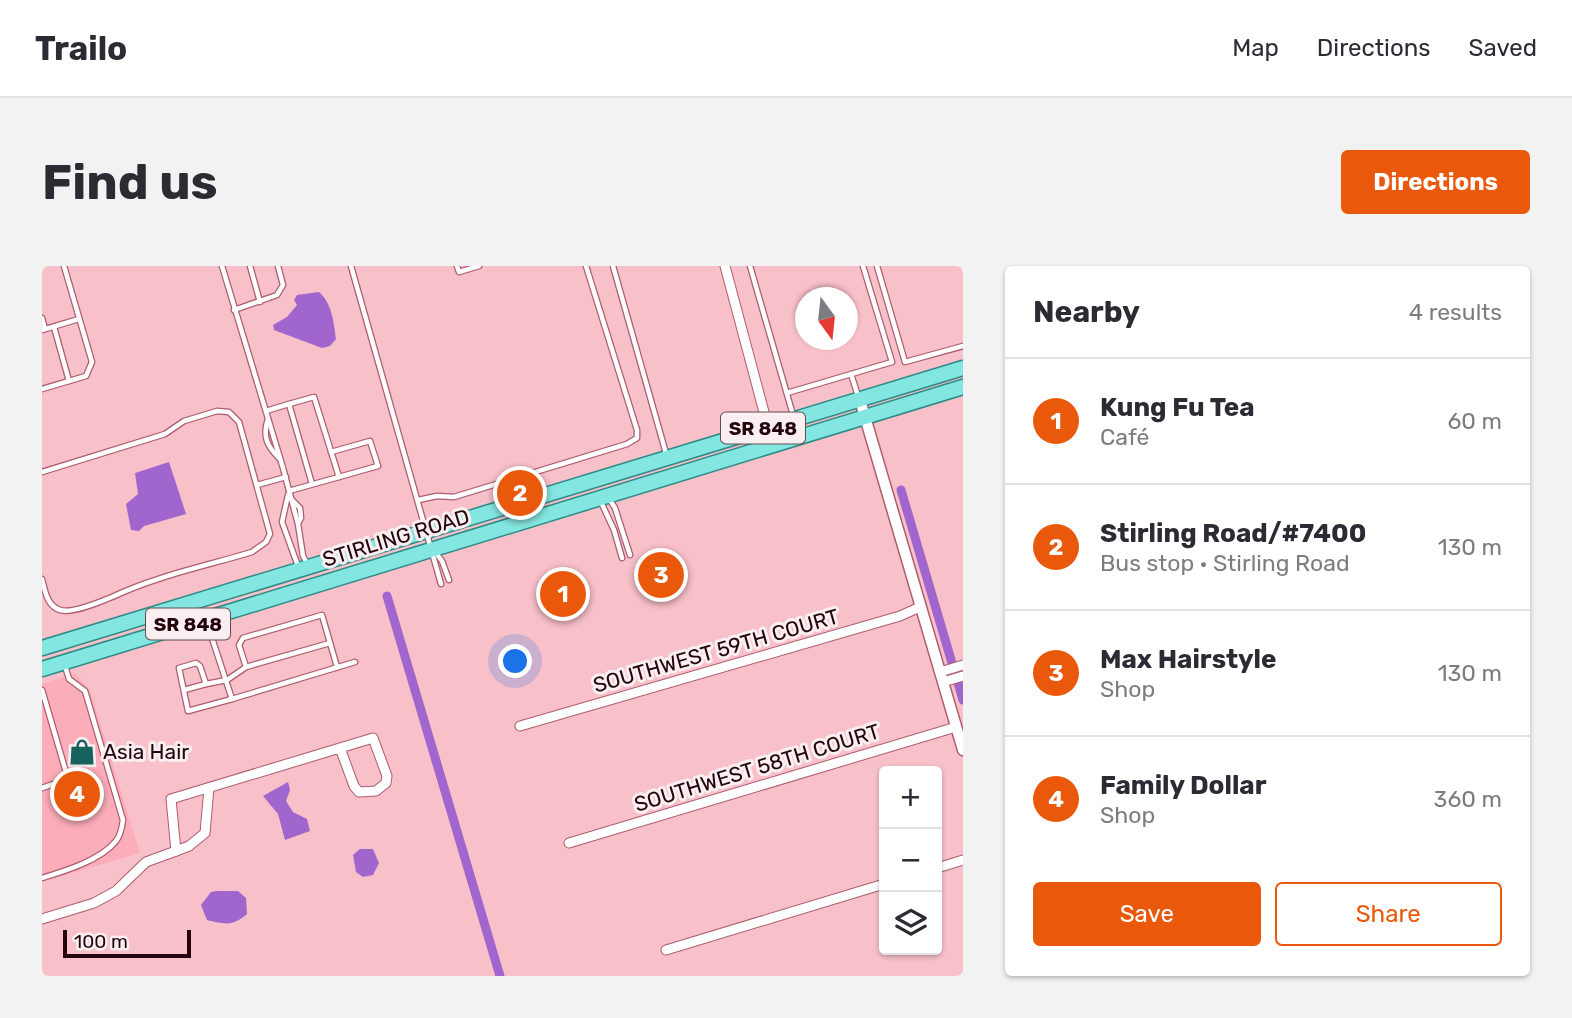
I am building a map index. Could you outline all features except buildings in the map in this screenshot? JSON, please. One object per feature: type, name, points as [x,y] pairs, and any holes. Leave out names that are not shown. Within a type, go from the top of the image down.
[{"type":"main road","name":"STIRLING ROAD","points":[[42,648],[963,368]]},
{"type":"main road","name":"STIRLING ROAD","points":[[42,668],[963,387]]},
{"type":"main road","points":[[667,458],[672,476]]},
{"type":"street","points":[[725,266],[768,427]]},
{"type":"street","points":[[860,400],[963,750]]},
{"type":"street","name":"SOUTHWEST 59TH COURT","points":[[520,726],[900,616],[920,607]]},
{"type":"street","points":[[941,677],[963,665]]},
{"type":"street","points":[[941,677],[963,676]]},
{"type":"street","name":"SOUTHWEST 58TH COURT","points":[[569,843],[956,727]]},
{"type":"street","points":[[176,851],[171,799],[373,738],[387,776],[386,783],[376,791],[359,792],[354,786],[340,748]]},
{"type":"street","points":[[42,919],[94,903],[116,891],[146,862],[189,846],[205,833],[209,788]]},
{"type":"street","points":[[942,866],[963,860]]},
{"type":"street","points":[[666,950],[879,886]]},
{"type":"lane","points":[[42,388],[86,376],[92,362],[64,266]]},
{"type":"lane","points":[[222,266],[286,477],[298,524],[305,569]]},
{"type":"lane","points":[[250,266],[260,302]]},
{"type":"lane","points":[[234,310],[276,296],[283,285],[278,266]]},
{"type":"lane","points":[[351,266],[433,549],[433,564],[441,584]]},
{"type":"lane","points":[[457,266],[459,272],[479,266]]},
{"type":"lane","points":[[418,500],[437,496],[454,497],[627,444],[637,438],[637,430],[586,266]]},
{"type":"lane","points":[[613,266],[667,458]]},
{"type":"lane","points":[[750,266],[795,419]]},
{"type":"lane","points":[[787,393],[892,362],[863,266]]},
{"type":"lane","points":[[877,266],[905,362],[963,346]]},
{"type":"lane","points":[[42,318],[43,329],[79,319]]},
{"type":"lane","points":[[54,327],[69,381]]},
{"type":"lane","points":[[851,374],[860,400]]},
{"type":"lane","points":[[266,411],[314,397],[339,477]]},
{"type":"lane","points":[[289,404],[312,484]]},
{"type":"lane","points":[[42,472],[165,434],[184,421],[217,411],[229,412],[239,422],[270,534],[266,542],[252,552],[131,587],[97,603],[64,612],[49,603],[42,579]]},
{"type":"lane","points":[[289,491],[378,466],[370,441],[331,452]]},
{"type":"lane","points":[[257,485],[286,477]]},
{"type":"lane","points":[[289,491],[282,522],[294,560],[305,569]]},
{"type":"lane","points":[[603,497],[615,508],[630,555]]},
{"type":"lane","points":[[603,497],[622,558]]},
{"type":"lane","points":[[433,549],[442,561],[449,580]]},
{"type":"lane","points":[[246,667],[239,645],[243,638],[322,615],[337,667]]},
{"type":"lane","points":[[206,618],[232,699]]},
{"type":"lane","points":[[184,690],[227,680],[246,667],[330,643]]},
{"type":"lane","points":[[42,878],[82,864],[116,842],[123,820],[85,691],[69,679],[64,662]]},
{"type":"lane","points":[[206,684],[200,666],[196,663],[179,668],[188,711],[355,662]]},
{"type":"lane","points":[[42,690],[68,779],[42,788]]},
{"type":"shaded area","points":[[319,292],[330,307],[333,320],[336,339],[330,346],[322,348],[274,330],[273,325],[287,317],[297,305],[294,300],[297,295]]},
{"type":"shaded area","points":[[169,462],[186,514],[144,526],[139,531],[131,530],[126,504],[138,494],[135,473]]},
{"type":"shaded area","points":[[75,673],[90,690],[140,853],[42,882],[42,684]]},
{"type":"shaded area","points":[[288,782],[290,790],[286,801],[293,812],[307,819],[310,831],[285,840],[278,814],[263,796]]},
{"type":"shaded area","points":[[360,849],[373,849],[379,863],[373,875],[363,877],[356,872],[353,855]]},
{"type":"shaded area","points":[[238,891],[246,898],[247,914],[228,923],[207,920],[201,905],[211,892]]},
{"type":"waterway","points":[[901,490],[952,663]]},
{"type":"waterway","points":[[387,596],[500,976]]},
{"type":"waterway","points":[[956,676],[963,700]]},
{"type":"place","name":"Stirling Road/#7400","points":[[520,493]]},
{"type":"place","name":"Max Hairstyle","points":[[661,575]]},
{"type":"place","name":"Kung Fu Tea","points":[[563,594]]},
{"type":"place","name":"Asia Hair","points":[[82,752]]},
{"type":"place","name":"Family Dollar","points":[[77,794]]}]
